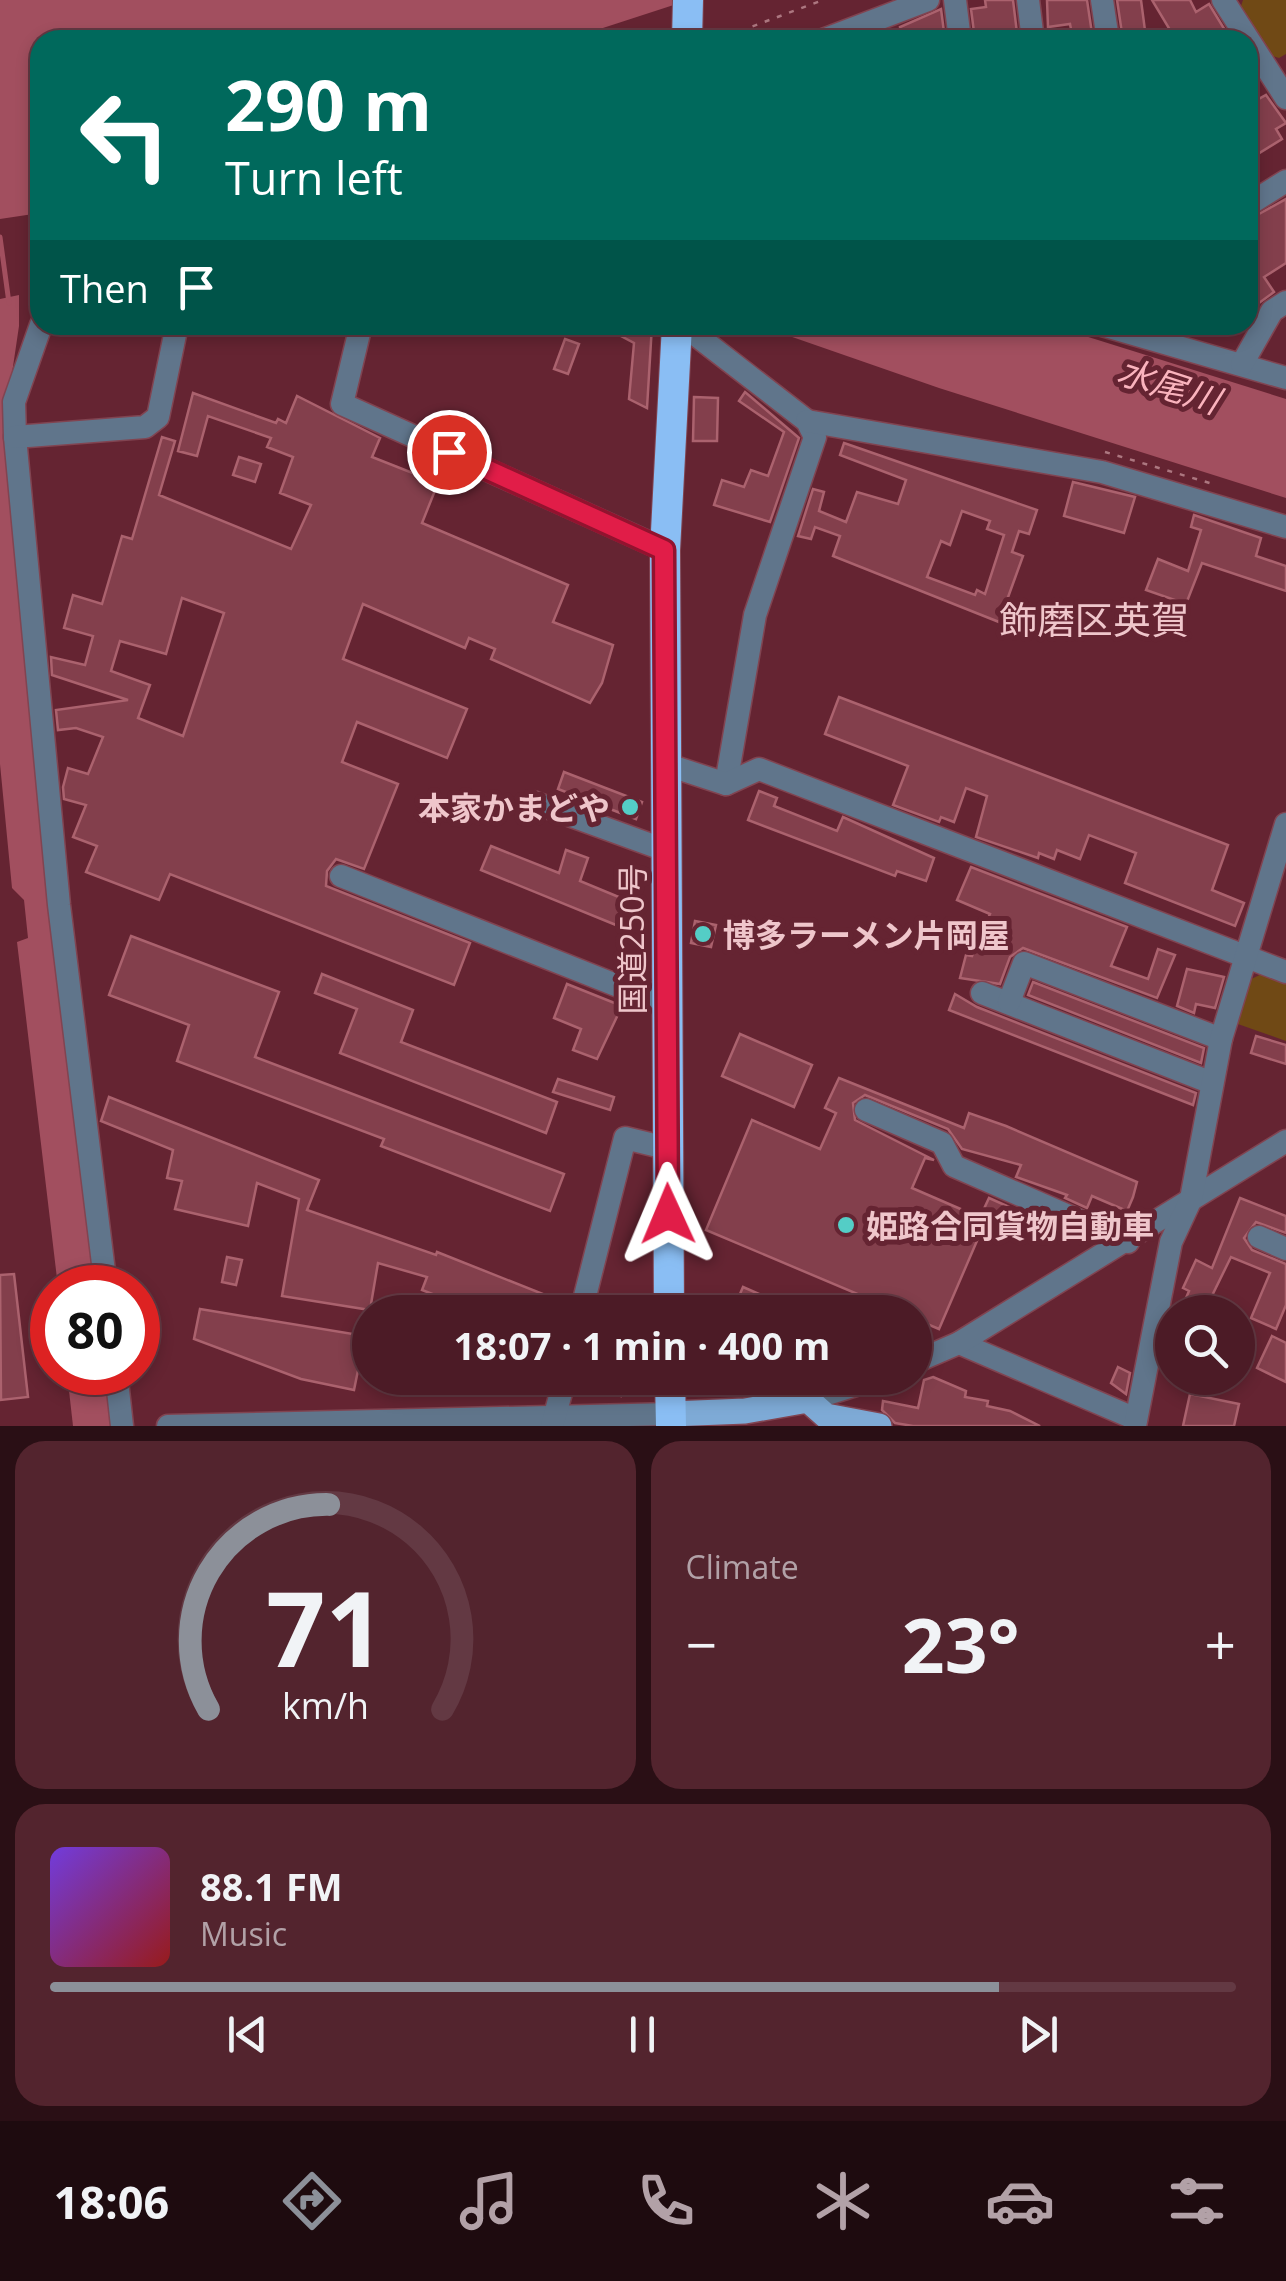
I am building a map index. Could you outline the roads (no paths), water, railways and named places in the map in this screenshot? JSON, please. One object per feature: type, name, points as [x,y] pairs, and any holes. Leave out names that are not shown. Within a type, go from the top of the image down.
[{"type":"highway","points":[[686,30],[688,0]]},
{"type":"highway","name":"国道250号","points":[[669,1295],[664,550],[679,335]]},
{"type":"highway","points":[[670,1395],[671,1420]]},
{"type":"main road","points":[[671,1420],[808,1400],[826,1416],[879,1426]]},
{"type":"street","points":[[886,29],[928,0]]},
{"type":"street","points":[[956,0],[959,30]]},
{"type":"street","points":[[1028,0],[1032,30]]},
{"type":"street","points":[[1102,0],[1106,30]]},
{"type":"street","points":[[1228,2],[1245,30]]},
{"type":"street","points":[[1268,69],[1286,98]]},
{"type":"street","points":[[1258,199],[1286,181]]},
{"type":"street","points":[[1242,364],[1272,311],[1286,302]]},
{"type":"street","points":[[37,335],[14,402],[14,437],[59,906],[103,1265]]},
{"type":"street","points":[[14,437],[145,427],[158,417],[175,335]]},
{"type":"street","points":[[359,335],[342,404],[664,550]]},
{"type":"street","points":[[693,335],[807,421],[815,437],[755,615],[726,784]]},
{"type":"street","points":[[1138,335],[1286,378]]},
{"type":"street","points":[[807,421],[1102,472],[1286,527]]},
{"type":"street","points":[[665,764],[726,784],[758,769],[1286,972]]},
{"type":"street","points":[[534,802],[665,850]]},
{"type":"street","points":[[959,1343],[1136,1422],[1171,1242],[1191,1199],[1221,1039],[1286,824]]},
{"type":"street","points":[[340,876],[646,997],[666,996]]},
{"type":"street","points":[[1009,1002],[1024,963],[1221,1039]]},
{"type":"street","points":[[982,993],[1212,1082]]},
{"type":"street","points":[[866,1110],[942,1143],[954,1166],[1128,1242]]},
{"type":"street","points":[[585,1295],[625,1138],[666,1148]]},
{"type":"street","points":[[932,1355],[959,1343],[1128,1242],[1286,1141]]},
{"type":"street","points":[[1259,1237],[1286,1249]]},
{"type":"street","points":[[119,1395],[122,1426]]},
{"type":"street","points":[[554,1422],[561,1395]]},
{"type":"street","points":[[808,1400],[824,1395]]},
{"type":"street","points":[[168,1426],[671,1420]]},
{"type":"water","points":[[0,0],[689,0],[597,30],[30,30],[30,214],[0,219]]},
{"type":"water","points":[[19,295],[19,326],[6,414],[96,1265],[55,1265],[17,942],[28,938],[24,900],[12,888],[0,764],[0,299]]},
{"type":"water","name":"水尾川","points":[[787,335],[1082,335],[1286,399],[1286,498],[939,388]]},
{"type":"water","points":[[69,1395],[109,1395],[113,1426],[73,1426]]},
{"type":"waterway","points":[[0,237],[9,303]]},
{"type":"place","name":"本家かまどや","points":[[630,807]]},
{"type":"place","name":"博多ラーメン片岡屋","points":[[703,934]]},
{"type":"place","name":"姫路合同貨物自動車","points":[[846,1225]]},
{"type":"district","name":"飾磨区英賀","points":[[1094,619]]}]
